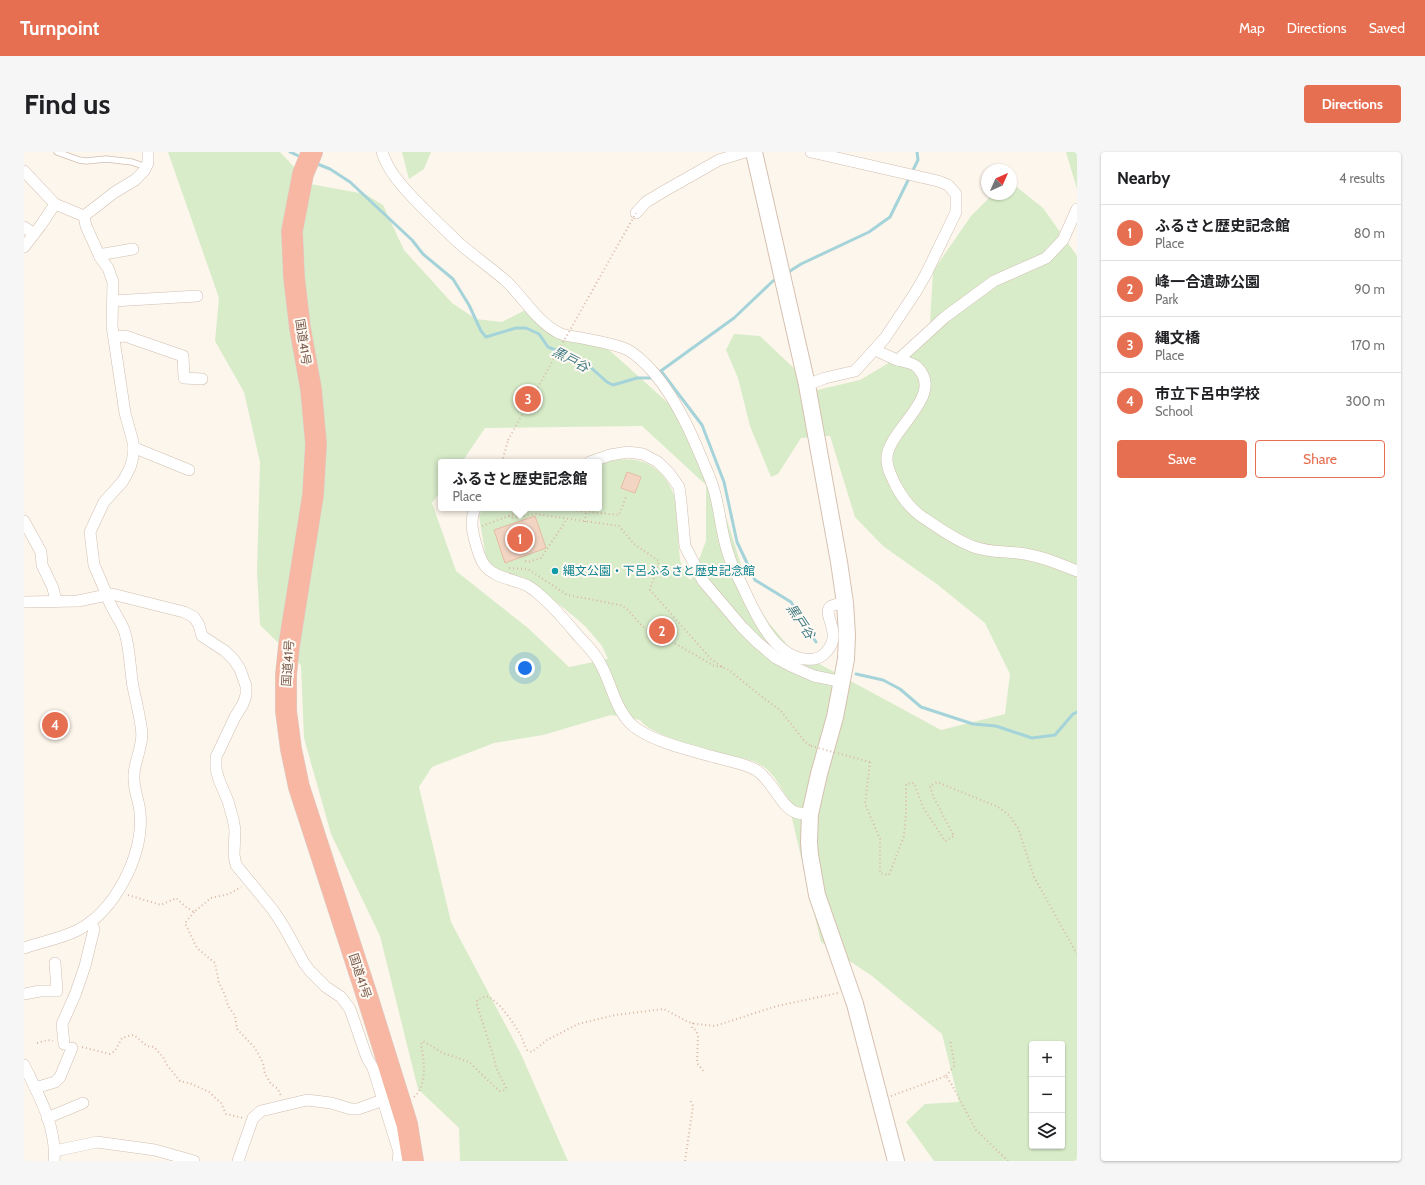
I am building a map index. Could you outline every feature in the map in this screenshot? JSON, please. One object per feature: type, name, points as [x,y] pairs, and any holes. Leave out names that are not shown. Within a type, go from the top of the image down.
[{"type":"highway","name":"国道41号","points":[[312,152],[303,174],[292,231],[294,277],[300,328],[311,389],[316,444],[313,495],[288,646],[286,711],[290,749],[299,787],[391,1101],[407,1124],[413,1161]]},
{"type":"street","points":[[84,216],[115,192],[135,180],[144,171],[148,163],[148,152]]},
{"type":"street","points":[[382,152],[392,172],[418,203],[461,244],[506,282],[544,323],[560,333],[627,350],[642,361],[654,374],[683,418],[712,483],[728,554],[754,613],[778,645],[787,652],[798,657],[806,659],[818,658],[824,654],[833,642],[834,630],[829,616],[829,608],[845,603]]},
{"type":"street","points":[[636,213],[646,202],[719,160],[745,152]]},
{"type":"street","points":[[754,152],[807,385],[845,603],[847,635],[843,682],[810,814],[808,842],[817,895],[856,1004],[896,1161]]},
{"type":"street","points":[[807,385],[825,378],[855,371],[875,350],[885,338],[926,274],[956,212],[956,194],[948,185],[938,181],[811,152]]},
{"type":"street","points":[[24,172],[55,204],[84,216]]},
{"type":"street","points":[[24,247],[55,204]]},
{"type":"street","points":[[898,360],[945,317],[994,281],[1046,258],[1063,240],[1077,209]]},
{"type":"street","points":[[24,948],[76,931],[100,913],[117,893],[128,872],[136,852],[139,835],[140,812],[134,790],[134,777],[141,746],[141,727],[125,632],[116,613],[109,603],[94,564],[90,532],[104,502],[123,480],[130,468],[133,457],[133,442],[125,413],[112,326],[113,282],[108,268],[100,256],[86,226],[84,216]]},
{"type":"street","points":[[24,227],[34,234]]},
{"type":"street","points":[[100,256],[132,249]]},
{"type":"street","points":[[113,300],[197,296]]},
{"type":"street","points":[[114,337],[126,336],[182,356],[184,378],[202,380]]},
{"type":"street","points":[[875,350],[898,360],[909,362],[917,368],[924,377],[925,390],[922,400],[890,445],[887,458],[888,471],[908,504],[920,515],[955,538],[974,547],[986,550],[1025,554],[1077,571]]},
{"type":"street","points":[[133,448],[189,470]]},
{"type":"street","points":[[599,459],[610,455],[628,452],[643,454],[658,462],[669,473],[679,487],[682,502],[685,546],[703,581],[757,642],[776,658],[814,676],[843,682]]},
{"type":"street","points":[[474,511],[472,523],[479,529],[479,554],[483,564],[490,571],[530,587],[592,651],[600,663],[621,712],[630,723],[653,737],[673,745],[741,764],[756,770],[766,778],[787,807],[796,813],[810,814]]},
{"type":"street","points":[[24,520],[41,552],[42,566],[53,588],[56,602]]},
{"type":"street","points":[[24,602],[78,601],[112,594],[184,612],[194,617],[199,625],[202,636],[225,651],[234,660],[240,669],[246,686],[246,695],[243,704],[219,749],[216,757],[216,768],[233,819],[235,830],[234,855],[236,865],[276,916],[310,972],[326,987],[341,997],[350,1009],[367,1058],[374,1068],[391,1101],[399,1152],[398,1161]]},
{"type":"street","points":[[35,1088],[55,1082],[60,1077],[68,1046],[62,1024],[75,995],[85,966],[94,930],[90,922]]},
{"type":"street","points":[[24,994],[40,991],[57,991],[55,963]]},
{"type":"street","points":[[24,1065],[48,1118],[54,1156],[97,1142],[155,1150],[194,1161]]},
{"type":"street","points":[[238,1161],[253,1118],[261,1110],[286,1106],[307,1100],[331,1103],[351,1109],[358,1109],[391,1101]]},
{"type":"street","points":[[48,1118],[84,1103]]},
{"type":"lane","points":[[57,152],[86,162],[106,159],[132,162],[146,167]]},
{"type":"path","points":[[503,459],[508,440],[636,213]]},
{"type":"path","points":[[585,522],[586,511],[619,514],[626,497]]},
{"type":"path","points":[[479,529],[522,511]]},
{"type":"path","points":[[509,516],[510,518],[536,514],[620,526],[634,544],[659,561],[650,590],[711,659],[729,670],[757,694],[781,711],[805,742],[811,746],[870,762],[865,804],[880,839],[880,872],[889,875],[904,836],[906,784],[914,783],[923,807],[945,841],[954,836],[933,796],[930,786],[937,782],[998,807],[1010,816],[1018,828],[1034,877],[1077,954]]},
{"type":"path","points":[[525,561],[528,562],[541,558],[566,519]]},
{"type":"path","points":[[504,567],[528,569],[567,595],[620,605],[627,609],[643,626],[714,666],[722,667]]},
{"type":"path","points":[[248,881],[229,894],[211,898],[194,912],[185,923],[197,948],[215,963],[219,983],[225,995],[228,1006],[235,1016],[237,1029],[255,1048],[263,1063],[265,1074],[271,1084],[278,1089],[286,1106]]},
{"type":"path","points":[[117,893],[161,905],[176,898],[186,908],[194,912]]},
{"type":"path","points":[[391,1101],[415,1096],[421,1088],[424,1063],[421,1044],[423,1041],[443,1053],[464,1060],[500,1091],[506,1088],[496,1067],[477,1005],[477,1000],[486,996],[495,1002],[507,1015],[521,1036],[525,1047],[530,1052],[536,1050],[551,1037],[578,1024],[623,1014],[664,1009],[681,1019],[693,1023],[715,1026],[777,1006],[840,993]]},
{"type":"path","points":[[693,1023],[692,1028],[696,1030],[698,1036],[697,1063],[705,1073]]},
{"type":"path","points":[[37,1043],[48,1040],[68,1046],[76,1046],[110,1054],[115,1051],[122,1038],[134,1036],[148,1046],[154,1047],[180,1081],[192,1084],[209,1092],[221,1103],[226,1114],[241,1118],[253,1118]]},
{"type":"path","points":[[880,1099],[946,1076],[954,1066],[950,1040]]},
{"type":"path","points":[[946,1076],[976,1130],[1008,1161]]},
{"type":"path","points":[[685,1161],[694,1106],[690,1100]]},
{"type":"green space","points":[[168,152],[280,152],[310,184],[365,194],[383,205],[404,250],[452,303],[476,319],[502,322],[531,307],[550,323],[607,348],[667,402],[699,441],[720,498],[751,596],[769,623],[790,648],[941,730],[1005,714],[1010,674],[985,623],[938,585],[883,546],[855,517],[830,436],[801,438],[778,474],[771,477],[750,426],[738,378],[726,350],[734,334],[760,336],[817,390],[860,380],[929,339],[933,271],[971,216],[987,200],[1017,200],[1017,187],[1043,208],[1077,256],[1077,1161],[934,1161],[906,1122],[925,1104],[959,1102],[942,1034],[872,976],[821,942],[787,797],[773,776],[760,764],[753,761],[675,740],[660,734],[640,720],[611,715],[543,735],[494,743],[432,767],[419,787],[451,922],[520,1052],[568,1161],[460,1161],[459,1128],[418,1089],[380,936],[331,834],[304,738],[301,665],[260,625],[257,571],[260,462],[244,392],[215,341],[219,298]],"holes":[[[642,426],[706,485],[706,541],[691,580],[688,578],[681,564],[674,495],[668,483],[653,467],[644,462],[633,460],[622,459],[602,464],[602,511],[482,511],[479,516],[486,558],[490,565],[500,571],[525,578],[565,609],[585,626],[602,646],[608,659],[569,667],[528,628],[456,571],[432,503],[438,495],[438,459],[464,459],[485,428]]]},
{"type":"green space","points":[[402,152],[431,152],[424,169],[409,179]]},
{"type":"green space","points":[[1066,152],[1077,152],[1077,189]]},
{"type":"building","points":[[627,472],[641,477],[635,493],[621,488]]},
{"type":"building","points":[[535,516],[546,548],[505,563],[494,530]]},
{"type":"waterway","name":"黒戸谷","points":[[290,152],[303,158]]},
{"type":"waterway","points":[[787,273],[801,264],[869,232],[890,217],[918,160],[917,152]]},
{"type":"waterway","name":"黒戸谷","points":[[315,163],[330,169],[350,182],[412,240],[423,254],[453,279],[469,305],[481,331],[486,337],[516,328],[526,328],[539,334],[548,347],[571,356],[588,365],[607,382],[613,385],[637,378],[653,377]]},
{"type":"waterway","points":[[658,373],[734,318],[778,278]]},
{"type":"waterway","name":"黒戸谷","points":[[661,371],[702,425],[724,482],[737,542],[755,580],[791,602],[816,642]]},
{"type":"waterway","name":"黒戸谷","points":[[856,674],[883,680],[900,689],[921,707],[973,724],[996,726],[1032,738],[1055,735],[1073,714],[1077,712]]},
{"type":"place","name":"縄文橋","points":[[528,399]]},
{"type":"place","name":"ふるさと歴史記念館","points":[[520,539]]},
{"type":"place","name":"縄文公園・下呂ふるさと歴史記念館","points":[[555,571]]},
{"type":"place","name":"峰一合遺跡公園","points":[[662,631]]},
{"type":"place","name":"市立下呂中学校","points":[[55,725]]}]
